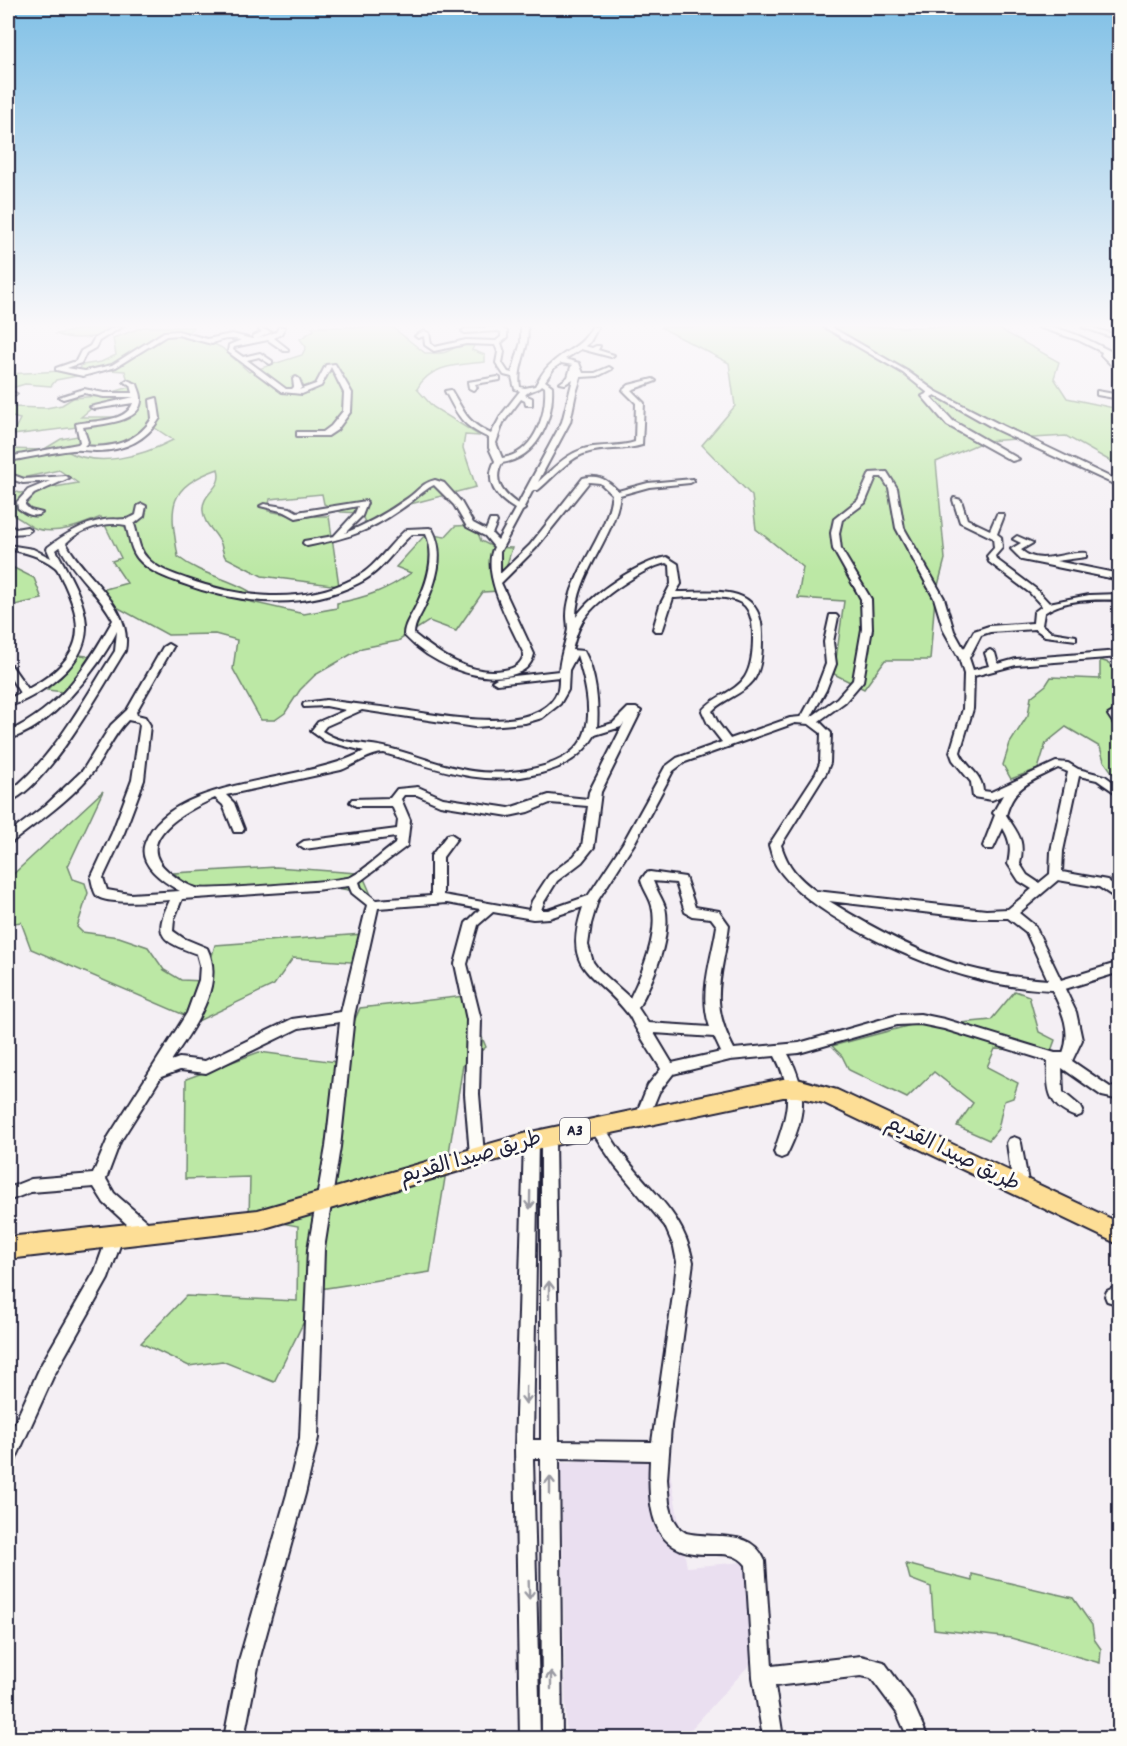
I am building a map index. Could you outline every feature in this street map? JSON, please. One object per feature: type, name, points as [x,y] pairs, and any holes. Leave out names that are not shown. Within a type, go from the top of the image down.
[{"type":"highway","name":"طريق صيدا القديم","points":[[8,1248],[258,1220],[477,1155],[596,1126],[767,1090],[797,1088],[829,1096],[1119,1235]]},
{"type":"street","points":[[77,447],[84,442],[79,426],[122,417],[132,408]]},
{"type":"street","points":[[8,459],[77,447],[120,446],[139,440],[145,436],[156,418],[155,408]]},
{"type":"street","points":[[300,435],[319,435],[334,428],[348,408]]},
{"type":"street","points":[[458,408],[463,418],[478,431],[492,437]]},
{"type":"street","points":[[499,461],[493,448],[492,437],[512,408]]},
{"type":"street","points":[[521,509],[506,502],[494,484],[492,473],[499,461],[516,458],[531,442],[548,416],[548,408]]},
{"type":"street","points":[[475,673],[505,673],[522,667],[528,662],[529,654],[523,638],[496,582],[495,562],[498,546],[531,490],[566,422],[570,408]]},
{"type":"street","points":[[531,490],[568,460],[584,451],[639,443],[640,408]]},
{"type":"street","points":[[938,408],[951,423],[1016,459]]},
{"type":"street","points":[[967,408],[1000,428],[1119,485]]},
{"type":"street","points":[[8,469],[9,476],[19,481],[64,478],[31,492],[21,502],[21,506],[28,512],[38,513]]},
{"type":"street","points":[[669,1069],[632,1009],[591,971],[584,961],[581,945],[584,924],[592,899],[628,844],[669,769],[681,760],[728,743],[808,720],[841,700],[858,681],[867,625],[866,602],[840,555],[835,533],[838,519],[862,501],[874,474],[886,475],[893,488],[900,528],[939,598],[949,631],[964,658],[969,674],[969,703],[955,752],[957,758],[977,782],[977,794],[992,796],[1056,765],[1064,765],[1074,771],[1101,778],[1119,793]]},
{"type":"street","points":[[496,582],[513,568],[553,525],[586,480],[601,480],[616,494]]},
{"type":"street","points":[[616,494],[648,485],[690,481]]},
{"type":"street","points":[[307,543],[341,537],[372,525],[413,498],[426,485],[435,482],[441,485],[459,504],[470,525],[488,534],[498,546]]},
{"type":"street","points":[[573,636],[570,613],[576,587],[612,516],[616,494]]},
{"type":"street","points":[[957,500],[963,520],[997,537],[998,548],[991,556],[992,560],[1033,591],[1046,605]]},
{"type":"street","points":[[264,506],[284,509],[296,515],[363,503],[362,510],[338,535],[341,537]]},
{"type":"street","points":[[130,524],[140,516],[142,506]]},
{"type":"street","points":[[992,535],[1000,516]]},
{"type":"street","points":[[8,703],[61,671],[70,662],[80,639],[82,627],[79,614],[61,566],[51,549],[64,539],[106,521],[120,520],[130,524]]},
{"type":"street","points":[[488,534],[493,522]]},
{"type":"street","points":[[130,524],[139,555],[158,570],[222,594],[271,598],[321,594],[354,583],[381,564],[410,531],[429,531],[434,546],[431,582],[409,627],[409,635],[486,680],[496,681],[564,671]]},
{"type":"street","points":[[8,525],[13,532],[27,530]]},
{"type":"street","points":[[8,798],[32,779],[57,751],[118,655],[123,633],[118,620],[72,561],[63,546],[64,539]]},
{"type":"street","points":[[1017,539],[1029,543],[1015,549],[1025,558],[1119,577]]},
{"type":"street","points":[[8,547],[30,551],[61,566]]},
{"type":"street","points":[[1040,562],[1083,555]]},
{"type":"street","points":[[308,705],[326,703],[475,724],[521,722],[538,716],[556,702],[563,690],[564,671],[573,636],[587,610],[654,561],[667,560],[674,564],[677,577],[658,629]]},
{"type":"street","points":[[1096,573],[1119,570]]},
{"type":"street","points":[[671,595],[730,597],[745,601],[753,608],[758,637],[754,667],[748,680],[707,711],[713,724],[728,743]]},
{"type":"street","points":[[1037,626],[1038,612],[1046,605],[1075,602],[1087,597],[1119,597]]},
{"type":"street","points":[[808,720],[813,702],[830,669],[832,660],[828,648],[833,617]]},
{"type":"street","points":[[8,736],[22,730],[37,719],[77,682],[105,644],[118,620]]},
{"type":"street","points":[[964,658],[981,631],[1037,626],[1048,634],[1072,638]]},
{"type":"street","points":[[8,839],[76,784],[115,727],[131,712],[168,647]]},
{"type":"street","points":[[355,708],[318,726],[315,731],[327,738],[373,750],[396,753],[438,768],[462,773],[508,776],[540,771],[570,757],[579,750],[591,732],[589,684],[581,653],[574,652],[564,671]]},
{"type":"street","points":[[990,654],[994,667]]},
{"type":"street","points":[[969,674],[1016,662],[1119,654]]},
{"type":"street","points":[[8,667],[26,694]]},
{"type":"street","points":[[533,915],[538,901],[554,878],[588,847],[593,803],[599,782],[636,711],[633,710],[617,725],[591,732]]},
{"type":"street","points":[[131,712],[132,718],[141,719],[145,725],[138,780],[118,833],[97,878],[102,894],[130,898],[353,881],[401,846],[404,816],[396,802],[396,794],[418,791],[440,801],[498,811],[524,809],[549,799],[559,798],[593,803]]},
{"type":"street","points":[[1113,715],[1119,725]]},
{"type":"street","points":[[808,720],[826,733],[825,763],[777,840],[775,850],[786,871],[810,892],[864,930],[961,970],[1057,985],[1119,967]]},
{"type":"street","points":[[197,894],[175,883],[154,866],[148,847],[158,829],[167,820],[217,794],[268,780],[329,770],[359,759],[373,750]]},
{"type":"street","points":[[1056,875],[1057,851],[1074,771]]},
{"type":"street","points":[[989,846],[997,832],[999,813],[1005,800],[1020,783]]},
{"type":"street","points":[[217,794],[228,803],[238,829]]},
{"type":"street","points":[[356,802],[396,802]]},
{"type":"street","points":[[999,813],[1015,839],[1017,848],[1014,864],[1023,878],[1039,888]]},
{"type":"street","points":[[304,845],[404,832]]},
{"type":"street","points":[[437,899],[437,856],[452,838]]},
{"type":"street","points":[[810,892],[843,901],[912,905],[975,916],[1011,913],[1056,875],[1103,883],[1119,897]]},
{"type":"street","points":[[632,1009],[645,980],[659,924],[659,909],[647,880],[650,876],[675,879],[683,883],[692,912],[715,914],[723,925],[721,948],[709,991],[712,1020],[730,1055]]},
{"type":"street","points":[[353,881],[356,890],[374,904],[437,899],[533,915],[549,914],[592,899]]},
{"type":"street","points":[[98,1180],[114,1140],[194,1011],[206,982],[207,966],[202,951],[171,938],[165,932],[164,922],[178,895]]},
{"type":"street","points":[[234,1738],[250,1657],[296,1494],[309,1438],[312,1303],[323,1202],[333,1147],[346,1016],[374,904]]},
{"type":"street","points":[[477,1155],[472,1094],[474,1020],[461,964],[472,922],[491,907]]},
{"type":"street","points":[[642,1117],[653,1089],[669,1069],[730,1055],[799,1048],[897,1020],[920,1019],[1057,1058],[1067,1058],[1075,1040],[1069,1012],[1031,929],[1011,913]]},
{"type":"street","points":[[156,1073],[179,1064],[206,1067],[297,1023],[346,1016]]},
{"type":"street","points":[[643,1029],[656,1027],[698,1034],[717,1032]]},
{"type":"street","points":[[779,1050],[793,1074],[797,1088],[792,1121],[781,1152]]},
{"type":"street","points":[[1057,1058],[1107,1092],[1119,1094]]},
{"type":"street","points":[[1057,1058],[1053,1090],[1061,1102],[1076,1111]]},
{"type":"street","points":[[596,1126],[620,1162],[671,1222],[682,1246],[685,1262],[683,1281],[658,1451],[660,1506],[665,1523],[673,1536],[688,1544],[742,1546],[750,1552],[755,1562],[763,1677],[773,1738]]},
{"type":"street","points":[[530,1738],[524,1449],[539,1140]]},
{"type":"street","points":[[539,1140],[550,1449],[552,1738]]},
{"type":"street","points":[[1014,1143],[1021,1187]]},
{"type":"street","points":[[8,1196],[31,1184],[55,1185],[79,1180],[98,1180]]},
{"type":"street","points":[[98,1180],[109,1198],[149,1233]]},
{"type":"street","points":[[8,1457],[47,1371],[102,1274],[115,1237]]},
{"type":"street","points":[[524,1449],[658,1451]]},
{"type":"street","points":[[763,1677],[861,1666],[877,1669],[904,1706],[918,1738]]},
{"type":"shaded area","points":[[666,1450],[687,1567],[755,1561],[752,1662],[683,1738],[566,1738],[561,1463]]},
{"type":"green space","points":[[8,408],[91,408],[81,417],[123,417],[129,408],[435,408],[480,436],[465,435],[463,448],[476,487],[395,508],[366,525],[361,513],[341,512],[324,504],[322,494],[270,499],[268,511],[295,516],[329,516],[339,586],[262,576],[225,557],[219,539],[206,521],[203,511],[205,499],[218,481],[218,469],[188,484],[180,492],[175,502],[173,525],[178,557],[195,568],[249,591],[238,599],[304,614],[337,608],[337,603],[357,599],[384,589],[411,573],[396,567],[426,534],[445,537],[455,526],[475,525],[481,541],[493,547],[512,548],[499,591],[483,592],[456,631],[429,621],[398,641],[362,648],[315,675],[300,690],[285,713],[275,720],[261,720],[233,669],[237,640],[215,634],[168,635],[91,593],[127,583],[112,561],[121,558],[101,517],[67,529],[49,531],[32,527],[8,513],[8,489],[20,493],[78,483],[59,470],[8,481],[8,449],[43,450],[61,439],[78,436],[77,427],[12,435],[20,419],[8,416]],"holes":[[[155,428],[173,440],[148,451],[119,458],[91,459],[65,450],[131,441],[137,433]]]},
{"type":"green space","points":[[733,408],[1119,409],[1119,466],[1066,436],[985,441],[936,462],[945,559],[935,597],[930,660],[885,660],[864,689],[834,674],[844,601],[798,598],[803,567],[756,529],[752,496],[702,445]]},
{"type":"green space","points":[[12,567],[34,578],[42,599],[10,606],[8,568]]},
{"type":"green space","points":[[79,655],[95,657],[63,692],[47,690]]},
{"type":"green space","points":[[1100,660],[1109,663],[1119,676],[1119,782],[1104,761],[1100,747],[1066,727],[1046,743],[1038,769],[1011,779],[1003,765],[1010,743],[1028,715],[1031,697],[1046,685],[1051,677],[1100,679]]},
{"type":"green space","points":[[103,791],[68,866],[73,879],[85,883],[88,893],[77,927],[82,932],[119,937],[148,947],[164,970],[181,980],[205,981],[215,945],[363,934],[371,894],[373,899],[365,963],[293,958],[274,985],[198,1021],[31,949],[21,922],[8,924],[8,879]]},
{"type":"green space","points":[[276,867],[357,873],[362,874],[371,894],[337,888],[192,889],[174,873]]},
{"type":"green space","points":[[1015,991],[1029,996],[1039,1032],[1055,1040],[1051,1051],[995,1049],[987,1067],[1018,1083],[1013,1098],[1004,1101],[998,1129],[989,1140],[957,1126],[973,1103],[934,1072],[907,1098],[849,1070],[842,1056],[832,1046],[930,1020],[960,1023],[991,1020]]},
{"type":"green space","points":[[465,996],[486,1047],[463,1065],[430,1272],[320,1289],[274,1382],[222,1361],[189,1366],[141,1343],[186,1296],[297,1301],[298,1226],[249,1217],[250,1177],[185,1179],[186,1079],[259,1052],[336,1062],[360,1008]]},
{"type":"green space","points":[[906,1564],[972,1581],[972,1574],[1073,1598],[1092,1625],[1094,1639],[1101,1649],[1100,1663],[1011,1638],[934,1629],[931,1587],[910,1579]]}]
